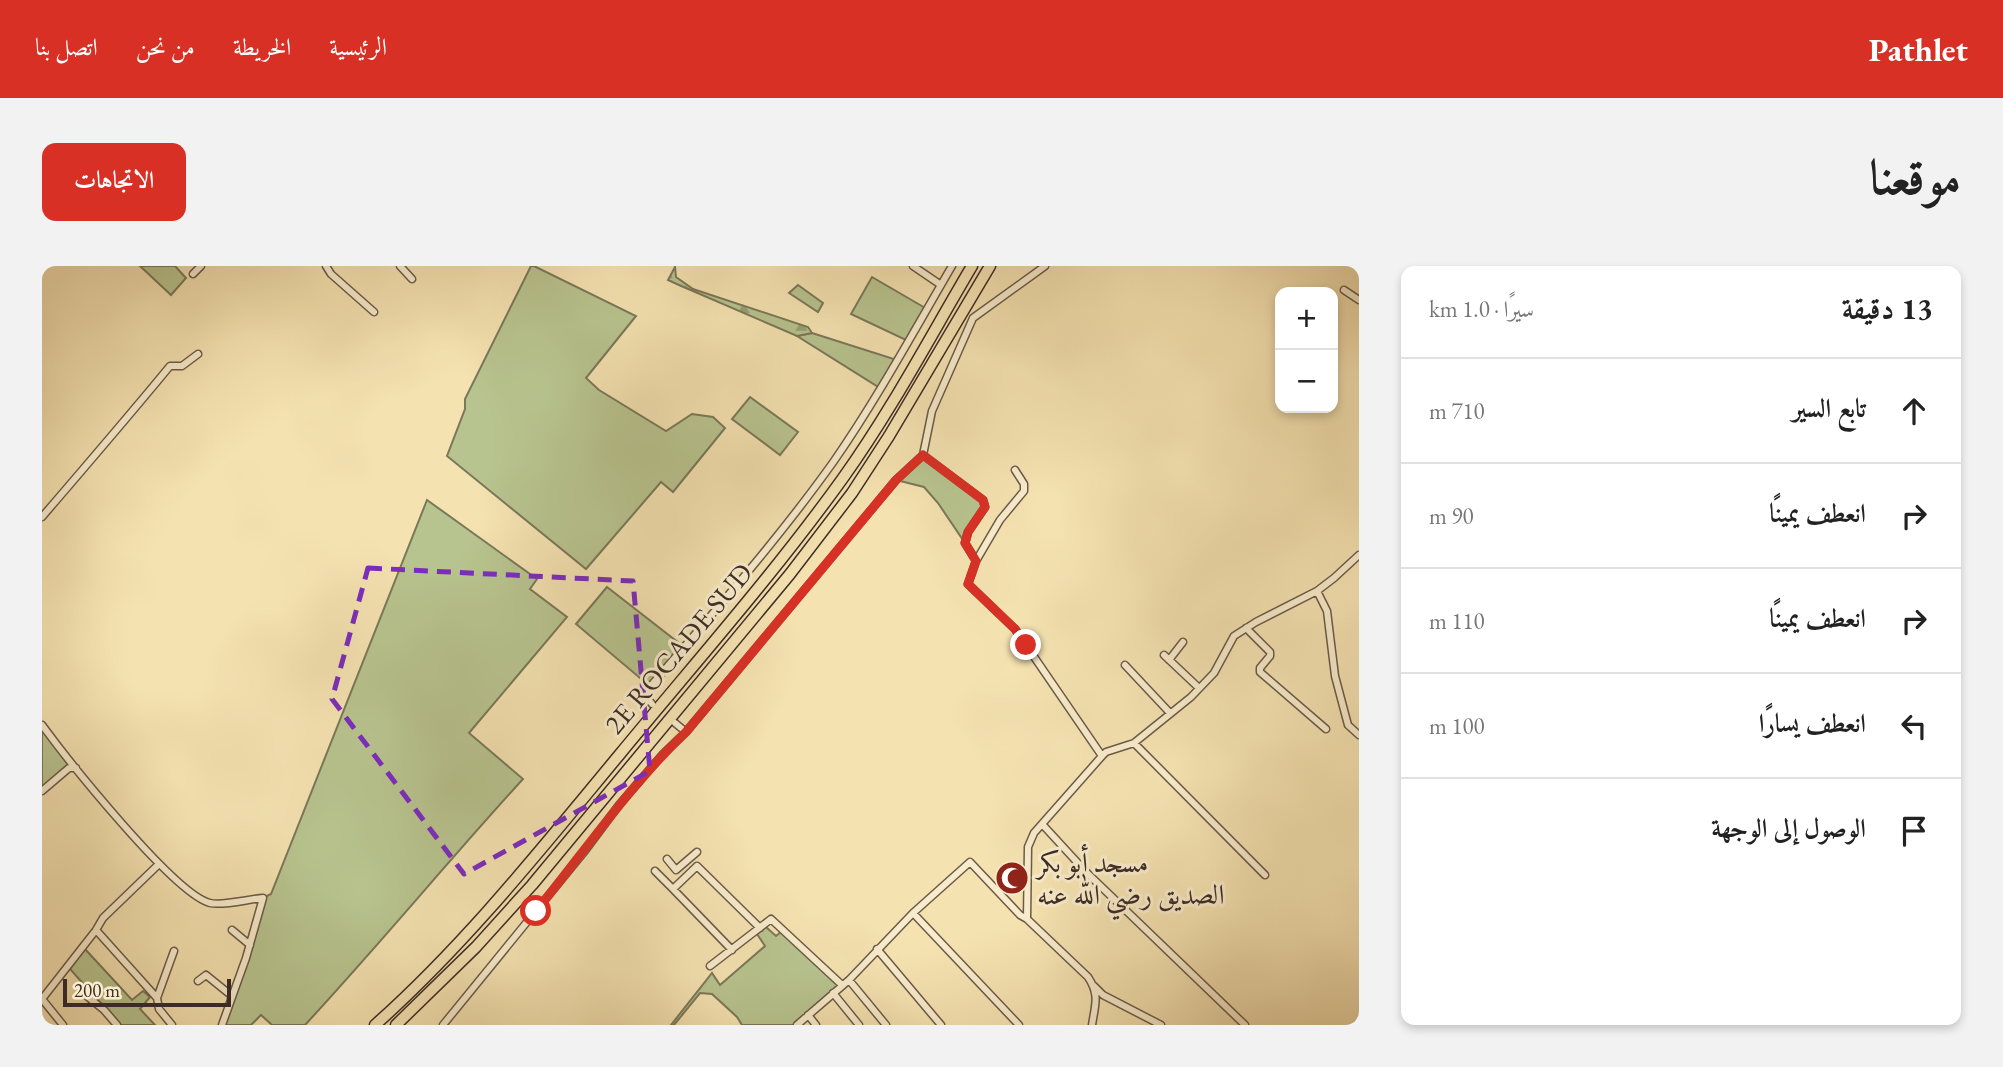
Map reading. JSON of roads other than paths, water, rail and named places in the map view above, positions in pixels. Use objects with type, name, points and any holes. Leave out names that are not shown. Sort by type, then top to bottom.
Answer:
[{"type":"highway","name":"2E ROCADE SUD","points":[[375,1025],[424,979],[492,907],[789,548],[845,476],[972,266]]},
{"type":"highway","name":"2E ROCADE SUD","points":[[396,1025],[476,947],[532,885],[797,565],[845,502],[889,436],[990,266]]},
{"type":"street","points":[[193,274],[201,266]]},
{"type":"street","points":[[326,266],[331,274],[374,312]]},
{"type":"street","points":[[400,266],[412,279]]},
{"type":"street","points":[[913,266],[941,285]]},
{"type":"street","points":[[652,704],[648,699],[649,688],[758,561],[836,458],[952,266]]},
{"type":"street","points":[[443,1025],[619,805],[686,732],[896,480],[923,455],[932,411],[973,318],[1045,266]]},
{"type":"street","points":[[1344,290],[1359,300]]},
{"type":"street","points":[[42,517],[170,366],[182,366],[198,354]]},
{"type":"street","points":[[923,455],[983,500],[985,507],[968,532],[965,543],[976,561]]},
{"type":"street","points":[[1015,470],[1024,484],[1024,491],[1000,520],[976,561],[968,584],[1015,629],[1102,756]]},
{"type":"street","points":[[1027,919],[1028,847],[1034,833],[1102,756],[1106,752],[1134,743],[1199,688],[1214,673],[1234,636],[1317,590],[1359,555]]},
{"type":"street","points":[[1317,590],[1326,611],[1335,676],[1348,725],[1359,735]]},
{"type":"street","points":[[1246,628],[1270,652],[1260,672],[1326,729]]},
{"type":"street","points":[[1183,642],[1167,657],[1199,688]]},
{"type":"street","points":[[1125,665],[1170,713]]},
{"type":"street","points":[[675,723],[686,732]]},
{"type":"street","points":[[42,724],[72,766],[159,864],[184,886],[212,903],[263,898],[222,1025]]},
{"type":"street","points":[[1134,743],[1265,875]]},
{"type":"street","points":[[42,791],[72,766]]},
{"type":"street","points":[[1042,824],[1087,873],[1245,1025]]},
{"type":"street","points":[[667,859],[676,870],[697,852]]},
{"type":"street","points":[[688,860],[760,928]]},
{"type":"street","points":[[797,1025],[849,980],[913,913],[970,862],[1020,915],[1088,977],[1094,986],[1117,1003],[1161,1025]]},
{"type":"street","points":[[63,1025],[42,999],[103,918],[159,864]]},
{"type":"street","points":[[673,889],[695,868]]},
{"type":"street","points":[[655,871],[732,950]]},
{"type":"street","points":[[913,913],[1019,1025]]},
{"type":"street","points":[[710,966],[771,919],[842,985]]},
{"type":"street","points":[[96,930],[157,998]]},
{"type":"street","points":[[232,930],[250,945]]},
{"type":"street","points":[[877,949],[941,1025]]},
{"type":"street","points":[[172,1025],[159,1009],[157,998],[174,951]]},
{"type":"street","points":[[198,981],[206,975],[232,996]]},
{"type":"street","points":[[849,980],[886,1025]]},
{"type":"street","points":[[1092,1025],[1096,996],[1094,986]]},
{"type":"street","points":[[832,993],[859,1025]]},
{"type":"street","points":[[88,997],[117,1025]]},
{"type":"street","points":[[808,1015],[816,1025]]},
{"type":"place","name":"مسجد أبو بكر الصديق رضي الله عنه","points":[[1012,878]]}]
